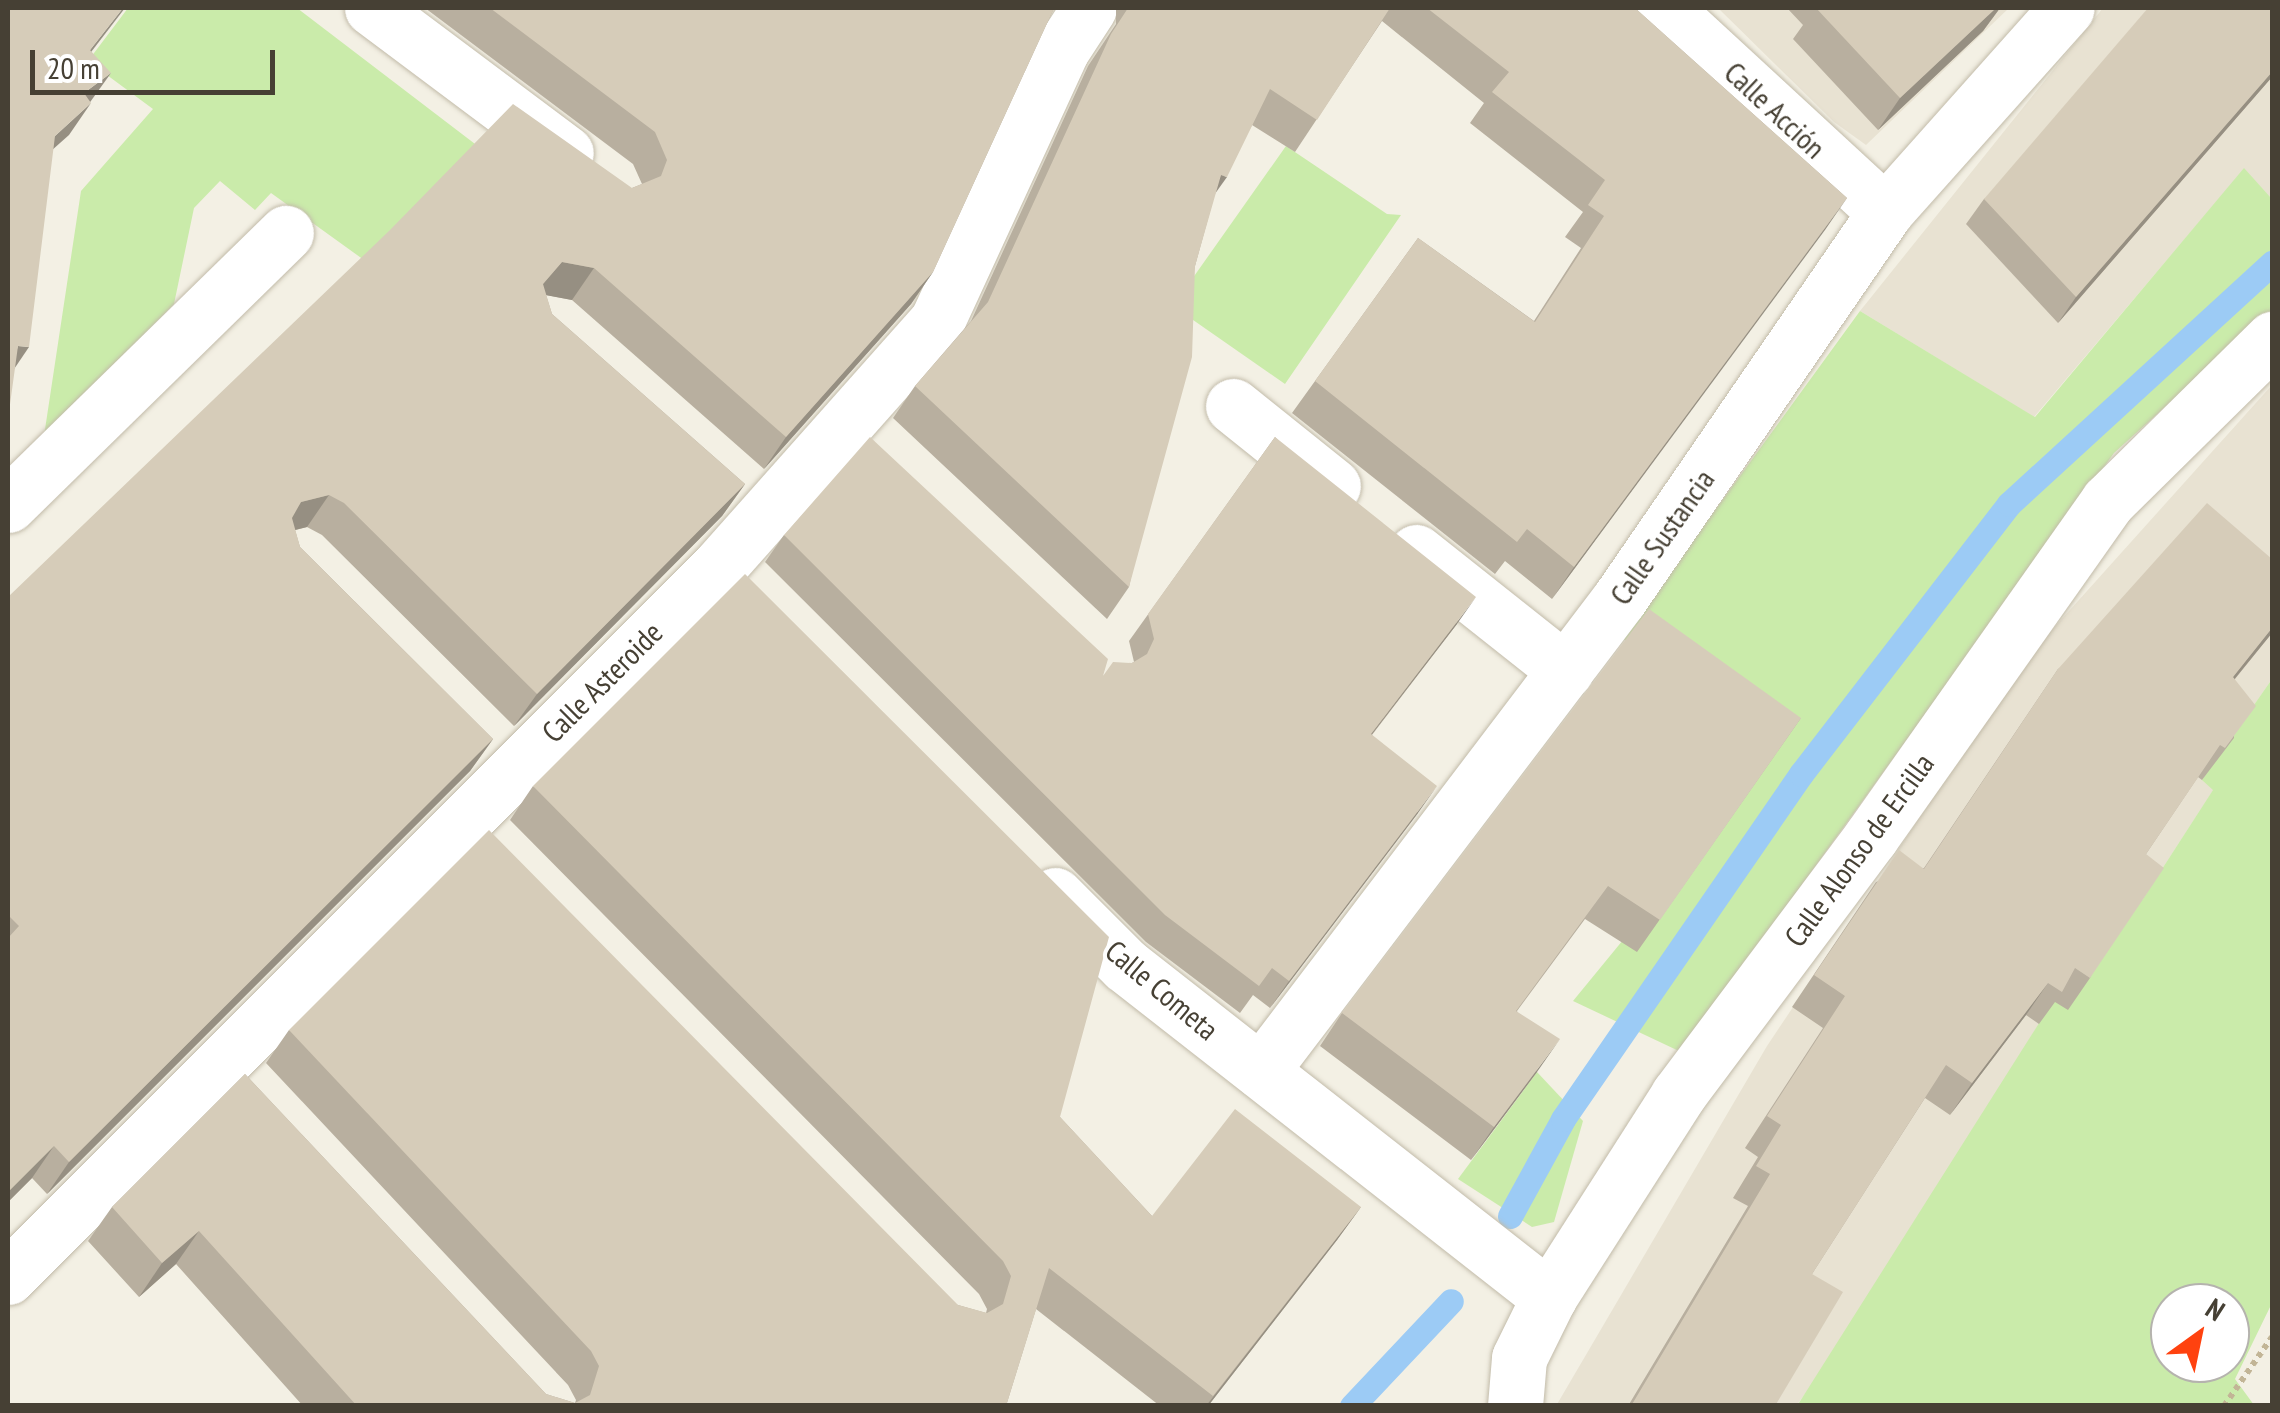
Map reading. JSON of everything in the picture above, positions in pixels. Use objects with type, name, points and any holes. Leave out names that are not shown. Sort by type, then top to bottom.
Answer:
[{"type":"street","points":[[372,8],[600,179]]},
{"type":"street","name":"Calle Asteroide","points":[[8,1277],[722,563],[936,321],[1061,51],[1089,8]]},
{"type":"street","name":"Calle Acción","points":[[1664,8],[1885,212]]},
{"type":"street","name":"Calle Sustancia","points":[[1261,1070],[1566,671],[1885,212],[2067,8]]},
{"type":"street","points":[[8,506],[286,234]]},
{"type":"street","name":"Calle Alonso de Ercilla","points":[[1515,1406],[1519,1358],[1549,1296],[1678,1095],[1871,837],[2108,500],[2272,339]]},
{"type":"street","points":[[1233,406],[1566,671]]},
{"type":"street","points":[[850,420],[892,460]]},
{"type":"street","points":[[726,475],[768,514]]},
{"type":"street","points":[[722,563],[762,604]]},
{"type":"street","points":[[473,729],[513,769]]},
{"type":"street","points":[[464,818],[505,860]]},
{"type":"street","name":"Calle Cometa","points":[[1019,859],[1126,965],[1549,1296]]},
{"type":"street","points":[[224,1064],[264,1106]]},
{"type":"path","points":[[2224,1406],[2272,1337]]},
{"type":"shaded area","points":[[1718,8],[2009,8],[1866,145],[1834,122]]},
{"type":"shaded area","points":[[2103,8],[2272,8],[2272,199],[2244,169],[2034,417],[1860,311]]},
{"type":"shaded area","points":[[2272,385],[2272,679],[2203,780],[2214,789],[2142,900],[2053,1001],[1845,1338],[1797,1405],[1556,1406],[1767,1046],[2025,660]]},
{"type":"green space","points":[[128,8],[297,8],[479,147],[364,260],[271,193],[255,210],[220,181],[194,208],[174,304],[44,436],[81,191],[153,109],[88,61]]},
{"type":"green space","points":[[1286,146],[1387,214],[1401,215],[1285,384],[1173,306]]},
{"type":"green space","points":[[2244,168],[2272,199],[2272,310],[2114,453],[1681,1052],[1573,1001],[1778,751],[1622,638],[1860,311],[2035,417]]},
{"type":"green space","points":[[2272,679],[2272,1303],[2250,1348],[2250,1283],[2150,1283],[2150,1383],[2238,1383],[2254,1405],[1797,1406],[2053,1001],[2142,900],[2213,790],[2202,780]]},
{"type":"green space","points":[[1537,1072],[1583,1121],[1554,1222],[1532,1227],[1458,1179]]},
{"type":"building","points":[[8,8],[123,8],[90,50],[111,73],[84,93],[91,103],[55,136],[29,347],[18,346],[8,419]]},
{"type":"building","points":[[490,8],[1054,8],[933,272],[786,437],[594,268],[562,262],[543,284],[552,314],[745,484],[537,694],[344,503],[329,495],[301,502],[292,518],[300,547],[493,739],[69,1162],[54,1146],[8,1192],[8,938],[19,926],[8,915],[8,597],[390,230],[513,104],[632,188],[661,176],[667,160],[655,132]]},
{"type":"building","points":[[1128,8],[1390,8],[1317,120],[1270,89],[1227,177],[1221,175],[1195,266],[1192,357],[1129,587],[915,386],[988,302],[1111,34]]},
{"type":"building","points":[[1427,8],[1635,8],[1847,198],[1574,567],[1527,529],[1517,542],[1315,381],[1418,238],[1535,322],[1604,216],[1588,205],[1605,180],[1492,92],[1509,72]]},
{"type":"building","points":[[1816,8],[1996,8],[1900,98]]},
{"type":"building","points":[[2148,8],[2272,8],[2272,72],[2076,297],[1984,199]]},
{"type":"building","points":[[870,437],[1108,659],[1103,676],[1113,662],[1132,663],[1147,654],[1154,639],[1148,614],[1275,437],[1476,597],[1371,734],[1437,786],[1289,981],[1272,968],[1259,986],[1165,915],[784,535]]},
{"type":"building","points":[[2207,503],[2272,559],[2272,628],[2233,677],[2256,706],[2225,748],[2220,745],[2146,854],[2164,868],[2090,978],[2075,968],[2062,992],[2048,983],[1972,1083],[1946,1065],[1812,1274],[1843,1292],[1775,1406],[1631,1406],[1770,1174],[1756,1166],[1781,1125],[1767,1116],[1845,996],[1814,975],[1899,850],[1924,869],[2058,669]]},
{"type":"building","points":[[745,574],[1109,937],[1060,1117],[1152,1216],[1235,1109],[1361,1207],[1213,1396],[1049,1268],[1006,1406],[357,1406],[199,1231],[162,1263],[112,1207],[245,1074],[546,1394],[575,1403],[590,1395],[599,1366],[591,1351],[289,1030],[489,830],[958,1305],[987,1313],[1003,1304],[1011,1276],[1003,1261],[533,786]]},
{"type":"building","points":[[1649,609],[1801,718],[1660,920],[1608,886],[1516,1011],[1560,1039],[1494,1127],[1342,1013]]},
{"type":"waterway","points":[[1510,1216],[1563,1119],[1801,774],[2009,504],[2272,263]]},
{"type":"waterway","points":[[1352,1406],[1451,1301]]}]
